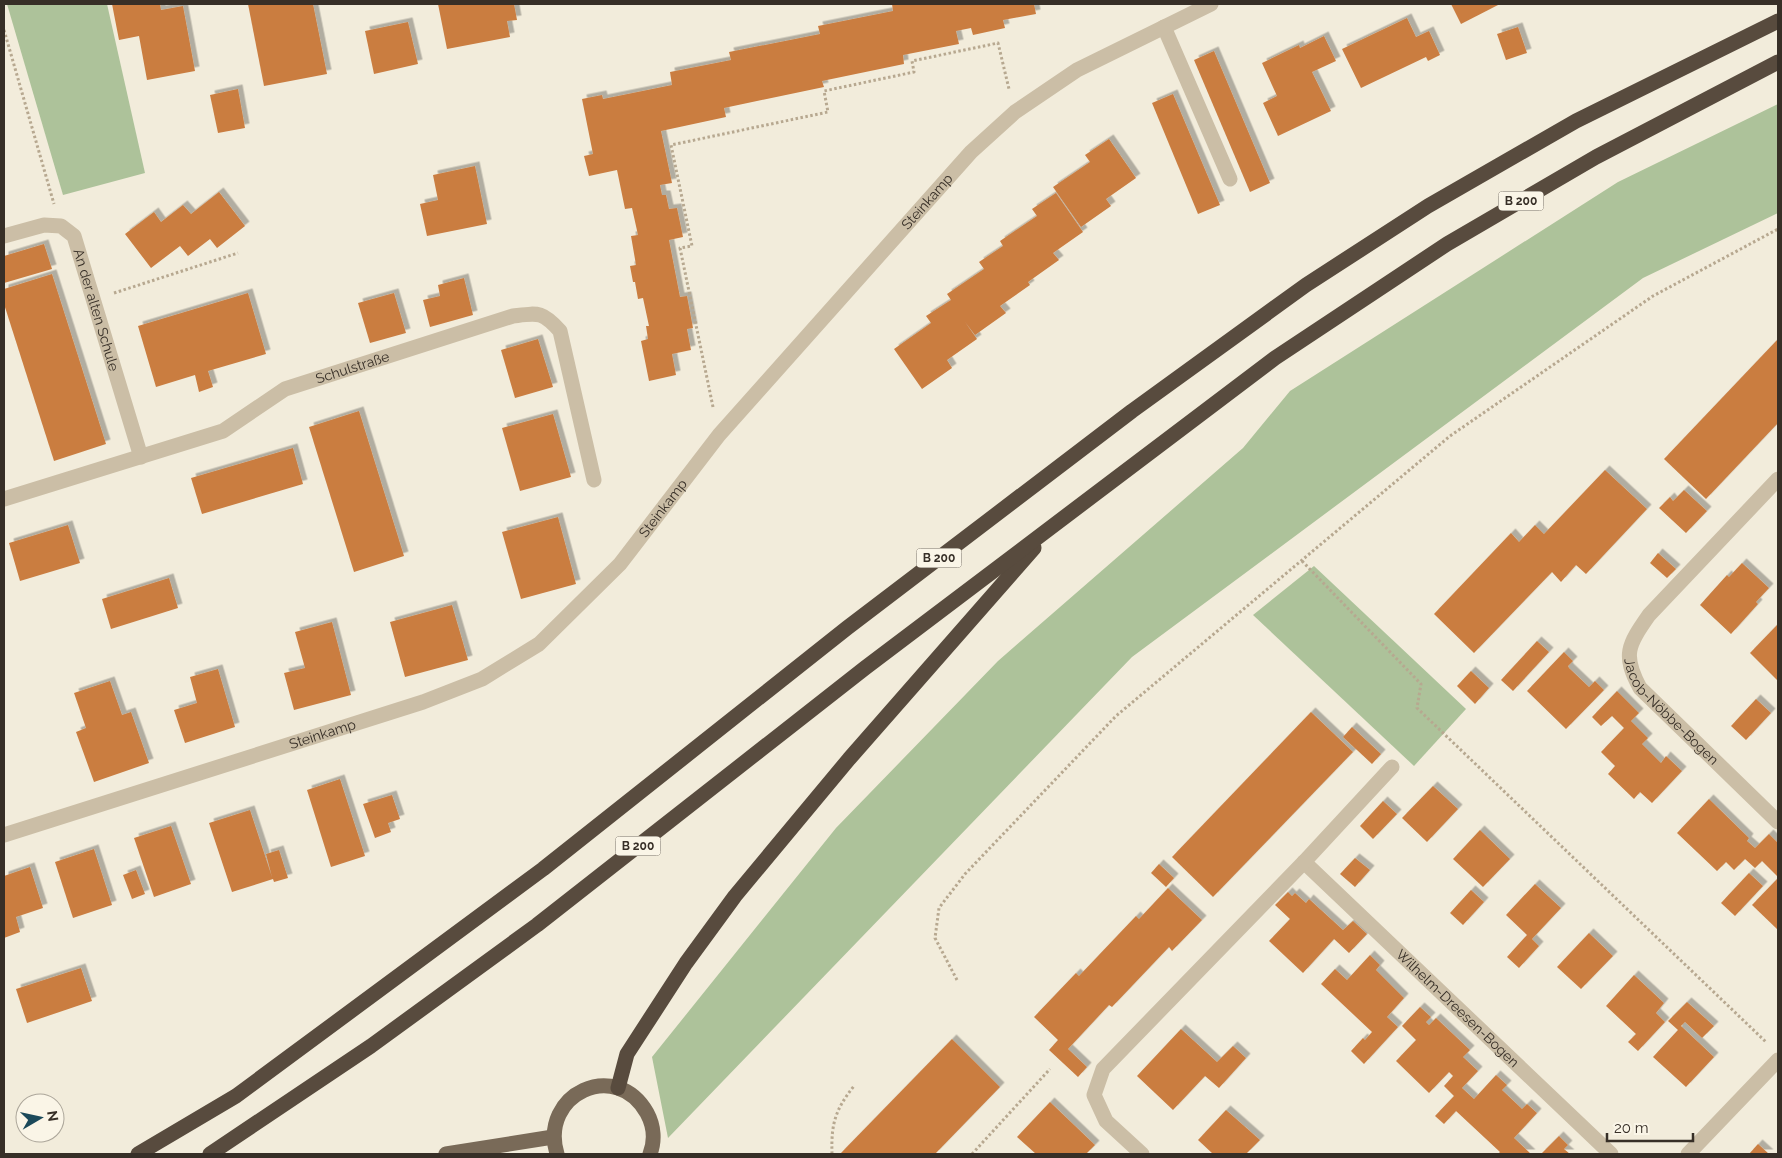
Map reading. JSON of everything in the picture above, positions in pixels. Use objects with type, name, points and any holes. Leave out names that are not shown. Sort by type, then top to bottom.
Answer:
[{"type":"highway","name":"B 200","points":[[138,1154],[236,1096],[535,874],[846,628],[1132,411],[1306,285],[1428,206],[1576,121],[1778,21]]},
{"type":"highway","name":"B 200","points":[[210,1154],[371,1046],[529,931],[865,668],[1275,358],[1447,244],[1596,158],[1778,62]]},
{"type":"highway","points":[[618,1088],[627,1054],[686,963],[735,896],[849,758],[1055,524]]},
{"type":"main road","points":[[557,1154],[553,1137],[562,1107],[573,1096],[587,1088],[603,1086],[618,1088],[632,1095],[643,1105],[650,1118],[654,1133],[650,1154]]},
{"type":"main road","points":[[446,1154],[553,1137]]},
{"type":"street","name":"Steinkamp","points":[[4,834],[424,702],[482,679],[540,644],[620,564],[719,435],[971,152],[1015,112],[1076,70],[1210,4]]},
{"type":"street","points":[[1164,27],[1230,179]]},
{"type":"street","points":[[4,236],[44,225],[61,226]]},
{"type":"street","name":"An der alten Schule","points":[[61,226],[74,236],[141,457]]},
{"type":"street","name":"Schulstraße","points":[[4,499],[223,431],[285,388],[513,316],[535,313],[548,318],[560,331],[594,480]]},
{"type":"street","name":"Jacob-Nöbbe-Bogen","points":[[1778,479],[1649,615],[1633,637],[1629,654],[1632,672],[1640,688],[1778,822]]},
{"type":"street","points":[[1142,1154],[1106,1121],[1094,1095],[1103,1069],[1304,862],[1392,767]]},
{"type":"street","name":"Wilhelm-Dreesen-Bogen","points":[[1304,862],[1611,1154]]},
{"type":"street","points":[[1688,1154],[1775,1053]]},
{"type":"path","points":[[4,30],[61,226]]},
{"type":"path","points":[[719,435],[680,248],[692,246],[671,145],[828,112],[824,91],[914,72],[912,61],[998,43],[1015,112]]},
{"type":"path","points":[[956,980],[935,938],[939,908],[965,874],[1116,716],[1450,436],[1653,296],[1778,229]]},
{"type":"path","points":[[94,299],[238,253]]},
{"type":"path","points":[[1302,560],[1421,684],[1417,708],[1775,1053]]},
{"type":"path","points":[[972,1154],[1050,1069]]},
{"type":"path","points":[[832,1154],[834,1118],[841,1102],[854,1086]]},
{"type":"green space","points":[[7,4],[107,4],[145,173],[63,195]]},
{"type":"green space","points":[[1778,104],[1778,213],[1643,278],[1132,657],[668,1138],[652,1057],[836,828],[998,661],[1243,448],[1290,391],[1618,182]]},
{"type":"green space","points":[[1314,566],[1466,709],[1414,766],[1253,615]]},
{"type":"building","points":[[112,4],[160,4],[161,10],[183,6],[195,71],[147,80],[139,36],[119,40]]},
{"type":"building","points":[[248,4],[313,4],[327,74],[264,86]]},
{"type":"building","points":[[438,4],[514,4],[517,20],[507,21],[510,37],[447,49]]},
{"type":"building","points":[[892,4],[1034,4],[1036,14],[1003,20],[1005,28],[973,35],[971,28],[956,31],[959,44],[903,55],[904,64],[822,81],[824,87],[724,108],[726,117],[661,131],[672,183],[660,185],[662,195],[666,195],[669,209],[677,208],[683,237],[669,240],[680,297],[687,296],[693,328],[687,329],[691,350],[672,354],[676,375],[649,381],[641,341],[648,339],[646,326],[649,326],[643,298],[638,299],[630,266],[636,265],[631,236],[638,235],[632,208],[625,209],[617,170],[589,176],[584,156],[593,154],[582,99],[602,95],[603,99],[672,85],[670,72],[731,60],[729,52],[820,34],[818,26],[893,11]]},
{"type":"building","points":[[1451,4],[1500,4],[1461,24]]},
{"type":"building","points":[[1407,18],[1416,37],[1429,31],[1440,55],[1428,61],[1426,57],[1361,88],[1342,49]]},
{"type":"building","points":[[408,22],[418,64],[374,74],[365,31]]},
{"type":"building","points":[[1518,27],[1527,53],[1506,60],[1497,34]]},
{"type":"building","points":[[1324,36],[1336,61],[1312,72],[1331,111],[1278,136],[1263,103],[1277,96],[1262,63],[1299,45],[1300,48]]},
{"type":"building","points":[[1214,51],[1270,183],[1250,192],[1194,60]]},
{"type":"building","points":[[238,89],[245,128],[218,133],[210,95]]},
{"type":"building","points":[[1173,94],[1220,205],[1198,214],[1152,103]]},
{"type":"building","points":[[1109,139],[1136,178],[1106,199],[1111,206],[1081,227],[1053,187],[1090,162],[1085,155]]},
{"type":"building","points":[[475,166],[487,224],[427,236],[420,204],[438,200],[433,175]]},
{"type":"building","points":[[219,192],[245,226],[217,248],[210,239],[188,256],[180,246],[151,268],[125,234],[154,212],[161,222],[183,205],[191,214]]},
{"type":"building","points":[[1056,193],[1083,232],[1053,253],[1059,260],[1028,282],[1030,285],[1000,306],[1006,313],[975,335],[965,322],[977,339],[947,360],[952,368],[922,389],[894,349],[931,323],[926,316],[951,300],[947,294],[984,269],[979,262],[1003,246],[1000,241],[1037,216],[1032,209]]},
{"type":"building","points":[[44,244],[52,269],[4,283],[4,256]]},
{"type":"building","points":[[52,274],[106,444],[54,461],[4,304],[4,289]]},
{"type":"building","points":[[464,278],[473,315],[430,327],[423,300],[440,296],[438,285]]},
{"type":"building","points":[[248,293],[266,354],[208,371],[213,387],[199,392],[195,375],[156,387],[138,326]]},
{"type":"building","points":[[394,293],[406,333],[370,343],[358,303]]},
{"type":"building","points":[[538,339],[553,387],[515,398],[501,350]]},
{"type":"building","points":[[1778,339],[1778,423],[1706,499],[1664,459]]},
{"type":"building","points":[[359,411],[404,556],[354,572],[309,427]]},
{"type":"building","points":[[553,414],[571,477],[520,491],[502,428]]},
{"type":"building","points":[[293,448],[303,484],[202,514],[191,478]]},
{"type":"building","points":[[1605,470],[1647,509],[1586,574],[1576,565],[1561,582],[1552,572],[1474,653],[1434,614],[1511,533],[1519,542],[1535,525],[1544,534]]},
{"type":"building","points":[[1684,490],[1707,511],[1686,533],[1659,508],[1670,497],[1673,501]]},
{"type":"building","points":[[558,517],[576,584],[521,599],[502,532]]},
{"type":"building","points":[[68,525],[80,563],[20,581],[9,543]]},
{"type":"building","points":[[1658,553],[1676,569],[1667,578],[1650,563]]},
{"type":"building","points":[[1742,563],[1769,588],[1756,602],[1758,604],[1731,634],[1700,605],[1727,575],[1729,577]]},
{"type":"building","points":[[169,578],[178,608],[111,629],[102,599]]},
{"type":"building","points":[[452,605],[468,660],[405,677],[390,622]]},
{"type":"building","points":[[332,622],[351,695],[294,710],[284,673],[305,668],[295,632]]},
{"type":"building","points":[[1778,624],[1778,681],[1750,653]]},
{"type":"building","points":[[1537,641],[1549,652],[1513,691],[1501,680]]},
{"type":"building","points":[[1564,652],[1573,661],[1568,666],[1569,668],[1589,687],[1595,681],[1604,690],[1566,729],[1527,691]]},
{"type":"building","points":[[218,669],[235,727],[185,743],[174,710],[197,703],[190,677]]},
{"type":"building","points":[[1471,671],[1489,688],[1475,704],[1457,686]]},
{"type":"building","points":[[110,681],[122,715],[131,712],[149,763],[94,782],[76,732],[86,728],[74,693]]},
{"type":"building","points":[[1617,691],[1639,713],[1631,721],[1648,738],[1642,744],[1661,763],[1666,756],[1682,771],[1652,803],[1640,792],[1634,799],[1608,774],[1615,766],[1601,752],[1624,728],[1612,716],[1601,726],[1592,717]]},
{"type":"building","points":[[1756,699],[1771,713],[1746,740],[1731,726]]},
{"type":"building","points":[[1311,712],[1353,752],[1213,897],[1172,857]]},
{"type":"building","points":[[1352,727],[1381,754],[1372,764],[1343,737]]},
{"type":"building","points":[[340,779],[365,856],[331,867],[307,790]]},
{"type":"building","points":[[1433,786],[1458,809],[1427,842],[1402,818]]},
{"type":"building","points":[[392,795],[400,819],[388,823],[391,832],[375,838],[363,804]]},
{"type":"building","points":[[1709,799],[1749,838],[1747,841],[1755,848],[1769,834],[1778,843],[1778,877],[1762,861],[1755,868],[1745,859],[1734,870],[1726,862],[1717,871],[1677,833]]},
{"type":"building","points":[[1383,801],[1397,814],[1373,839],[1360,826]]},
{"type":"building","points":[[250,810],[272,877],[266,854],[279,850],[288,878],[274,882],[273,879],[232,892],[209,823]]},
{"type":"building","points":[[171,826],[191,884],[154,897],[134,838]]},
{"type":"building","points":[[1480,830],[1510,859],[1483,887],[1453,859]]},
{"type":"building","points":[[94,849],[112,905],[73,918],[55,862]]},
{"type":"building","points":[[1355,858],[1370,870],[1355,887],[1340,874]]},
{"type":"building","points":[[1159,864],[1174,878],[1166,887],[1151,873]]},
{"type":"building","points":[[30,867],[43,908],[16,917],[20,932],[4,938],[4,876]]},
{"type":"building","points":[[136,870],[145,894],[132,899],[123,875]]},
{"type":"building","points":[[1749,873],[1763,886],[1735,916],[1721,903]]},
{"type":"building","points":[[1778,878],[1778,930],[1752,905]]},
{"type":"building","points":[[1535,884],[1561,908],[1532,939],[1539,946],[1519,968],[1507,957],[1527,935],[1506,915]]},
{"type":"building","points":[[1168,888],[1202,920],[1172,951],[1169,947],[1112,1007],[1109,1005],[1068,1049],[1087,1067],[1078,1077],[1049,1050],[1058,1040],[1034,1017],[1076,973],[1079,976],[1136,916],[1139,919]]},
{"type":"building","points":[[1471,890],[1484,902],[1463,925],[1450,913]]},
{"type":"building","points":[[1288,892],[1292,896],[1295,893],[1306,903],[1309,899],[1343,930],[1353,921],[1367,934],[1349,953],[1334,939],[1303,973],[1269,941],[1290,919],[1275,905]]},
{"type":"building","points":[[1589,933],[1613,956],[1581,989],[1557,967]]},
{"type":"building","points":[[1370,955],[1380,965],[1376,970],[1404,998],[1387,1017],[1398,1027],[1364,1064],[1351,1051],[1363,1038],[1365,1040],[1372,1032],[1321,984],[1335,969],[1347,980]]},
{"type":"building","points":[[81,968],[92,1001],[27,1023],[16,989]]},
{"type":"building","points":[[1634,975],[1664,1003],[1656,1013],[1665,1022],[1638,1051],[1628,1042],[1636,1034],[1606,1006]]},
{"type":"building","points":[[1687,1002],[1714,1026],[1702,1038],[1685,1022],[1681,1026],[1714,1057],[1686,1087],[1653,1057],[1678,1030],[1668,1021]]},
{"type":"building","points":[[1420,1007],[1431,1017],[1426,1022],[1429,1025],[1436,1018],[1470,1050],[1463,1057],[1478,1071],[1462,1088],[1474,1099],[1496,1075],[1507,1085],[1502,1090],[1522,1109],[1527,1104],[1537,1113],[1514,1138],[1531,1154],[1498,1154],[1500,1152],[1456,1111],[1444,1124],[1435,1116],[1454,1096],[1444,1086],[1453,1076],[1449,1072],[1429,1093],[1396,1061],[1416,1040],[1402,1026]]},
{"type":"building","points":[[1181,1029],[1217,1062],[1233,1046],[1246,1058],[1219,1088],[1205,1076],[1173,1110],[1137,1076]]},
{"type":"building","points":[[952,1039],[1000,1087],[935,1154],[840,1154]]},
{"type":"building","points":[[1050,1102],[1095,1145],[1086,1154],[1036,1154],[1017,1137]]},
{"type":"building","points":[[1226,1110],[1260,1140],[1246,1154],[1213,1154],[1198,1140]]},
{"type":"building","points":[[1559,1136],[1568,1145],[1564,1149],[1570,1154],[1541,1154]]},
{"type":"building","points":[[1758,1144],[1769,1154],[1749,1154]]}]
